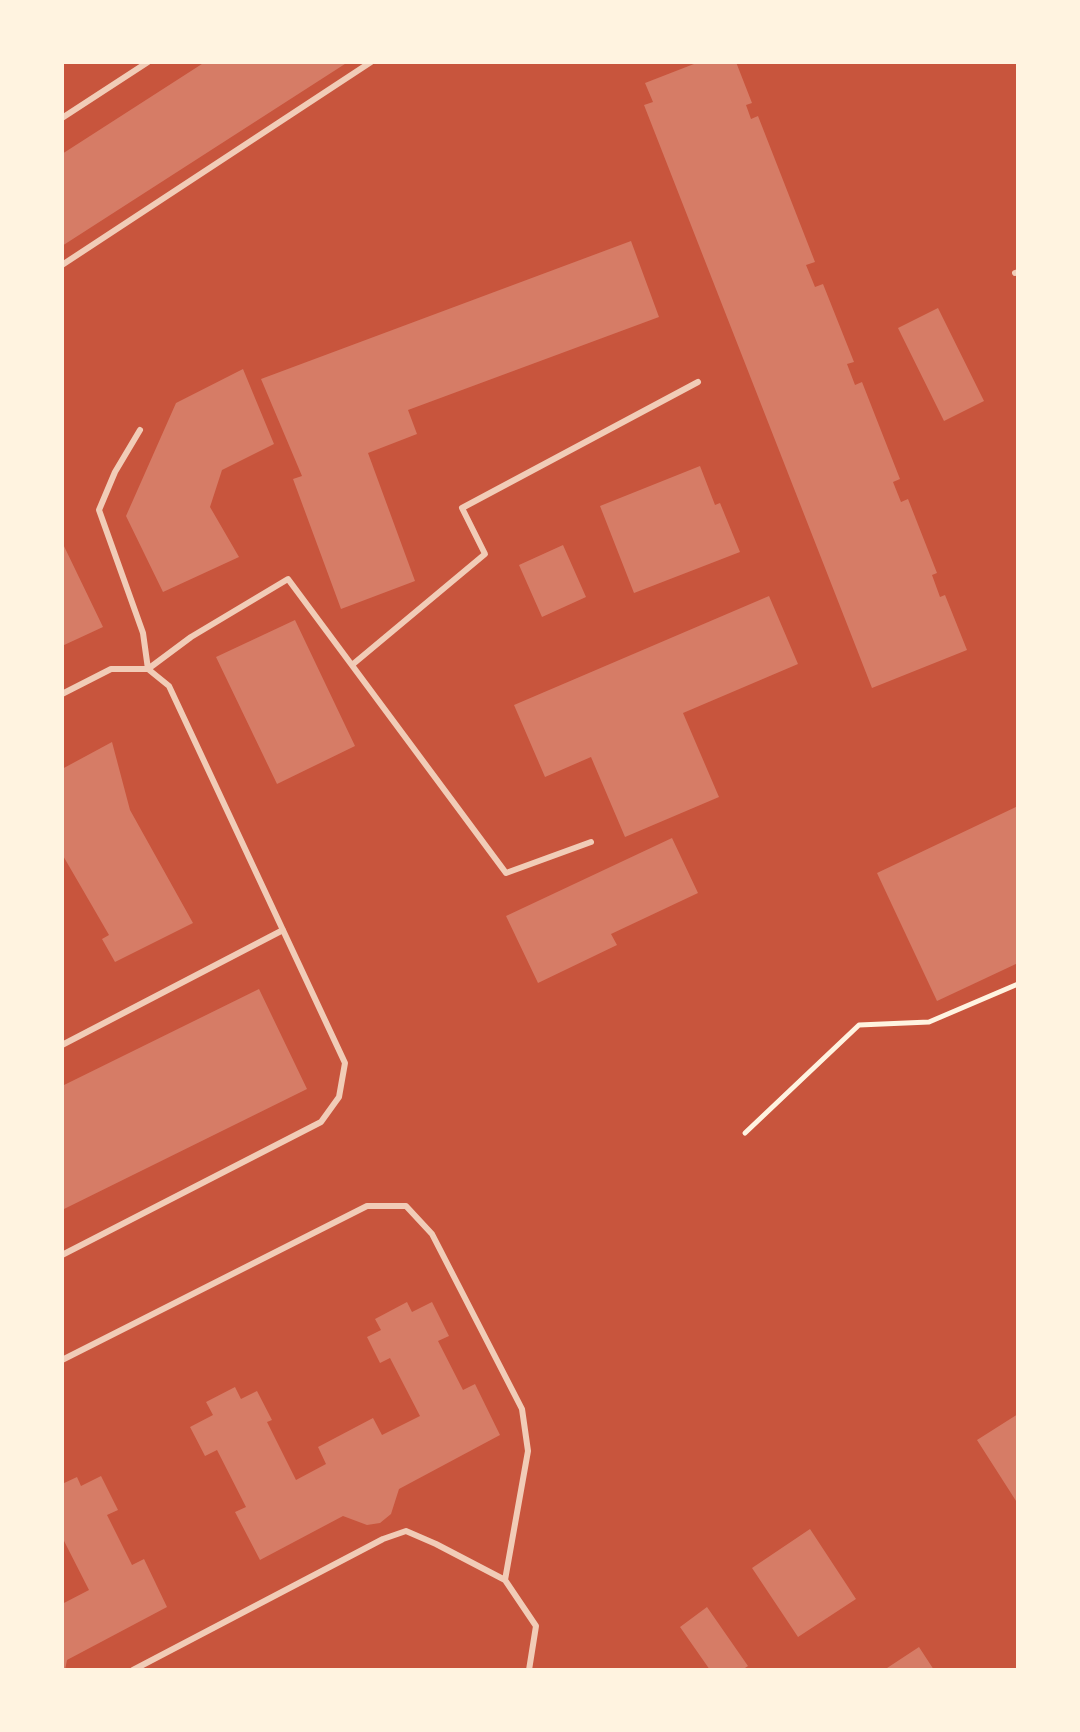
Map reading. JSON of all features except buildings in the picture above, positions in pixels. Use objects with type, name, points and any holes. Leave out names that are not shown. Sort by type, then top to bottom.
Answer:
[{"type":"lane","points":[[62,118],[148,62]]},
{"type":"lane","points":[[62,265],[371,62]]},
{"type":"lane","points":[[352,665],[485,554],[462,508],[698,382]]},
{"type":"lane","points":[[62,1255],[321,1122],[339,1097],[345,1063],[169,686],[148,669],[143,633],[99,510],[115,472],[140,430]]},
{"type":"lane","points":[[62,694],[111,669],[148,669],[191,637],[288,579],[506,873],[591,842]]},
{"type":"lane","points":[[62,1045],[283,930]]},
{"type":"lane","points":[[62,1360],[367,1206],[406,1206],[432,1234],[522,1409],[528,1451],[505,1580]]},
{"type":"lane","points":[[133,1670],[383,1539],[406,1531],[505,1580],[536,1626],[529,1670]]},
{"type":"path","points":[[745,1133],[859,1025],[929,1022],[1018,984]]}]
